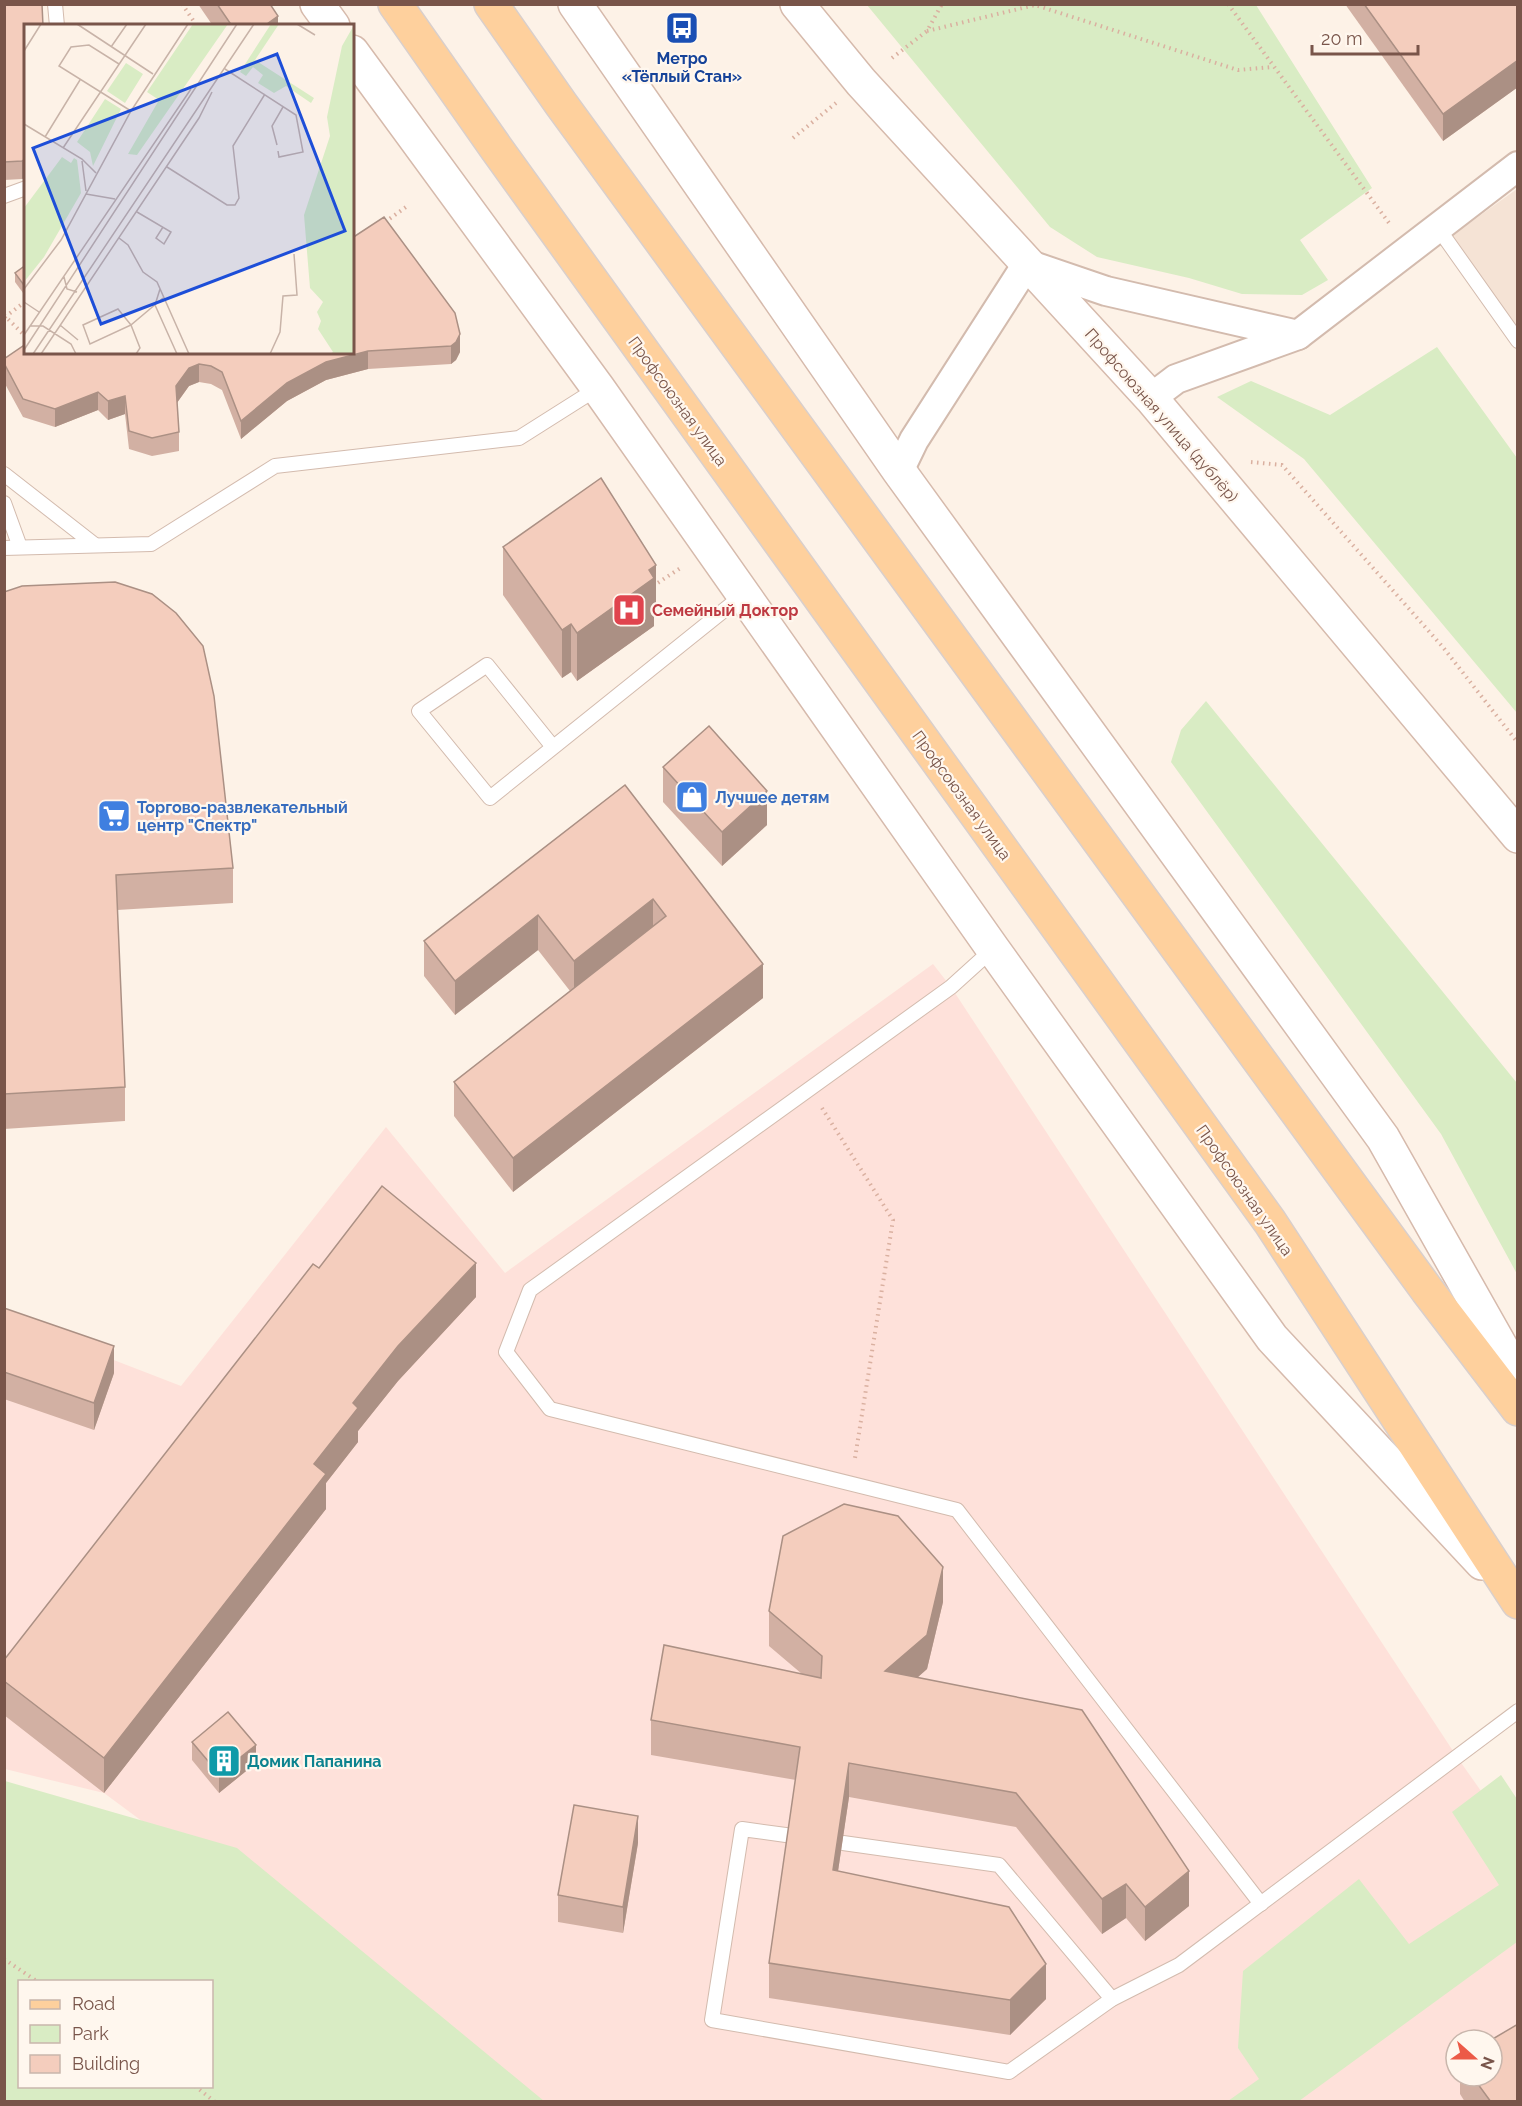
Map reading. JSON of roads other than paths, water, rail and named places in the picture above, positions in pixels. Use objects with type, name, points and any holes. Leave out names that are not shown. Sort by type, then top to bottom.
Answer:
[{"type":"main road","points":[[317,4],[332,24]]},
{"type":"main road","name":"Профсоюзная улица","points":[[395,4],[496,148],[1270,1222],[1515,1599]]},
{"type":"main road","points":[[491,4],[561,104],[1412,1271],[1518,1409]]},
{"type":"main road","points":[[575,4],[899,471],[1383,1138],[1518,1377]]},
{"type":"main road","name":"Профсоюзная улица (дублёр)","points":[[797,4],[861,82],[1151,398],[1518,836]]},
{"type":"main road","name":"Профсоюзная улица","points":[[354,55],[598,388],[993,949],[1272,1338],[1515,1599]]},
{"type":"street","points":[[1151,398],[1176,379],[1298,334],[1518,166]]},
{"type":"street","points":[[899,471],[914,440],[1027,264],[1106,291],[1298,334]]},
{"type":"lane","points":[[56,4],[57,24]]},
{"type":"lane","points":[[4,196],[24,189]]},
{"type":"lane","points":[[1438,228],[1518,340]]},
{"type":"lane","points":[[4,548],[151,544],[275,466],[519,438],[598,388]]},
{"type":"lane","points":[[4,474],[95,545]]},
{"type":"lane","points":[[4,503],[20,547]]},
{"type":"lane","points":[[553,747],[487,665],[419,711],[490,798],[743,595]]},
{"type":"lane","points":[[993,949],[951,987],[530,1290],[506,1353],[550,1409],[957,1510],[1262,1904]]},
{"type":"lane","points":[[793,1836],[742,1829],[712,2020],[1009,2072],[1112,1999],[1179,1965],[1518,1711]]},
{"type":"lane","points":[[843,1843],[999,1865],[1112,1999]]},
{"type":"place","name":"Метро «Тёплый Стан»","points":[[682,28]]},
{"type":"place","name":"Семейный Доктор","points":[[629,610]]},
{"type":"place","name":"Лучшее детям","points":[[692,797]]},
{"type":"place","name":"Торгово-развлекательный центр \"Спектр\"","points":[[114,816]]},
{"type":"place","name":"Домик Папанина","points":[[224,1761]]}]
